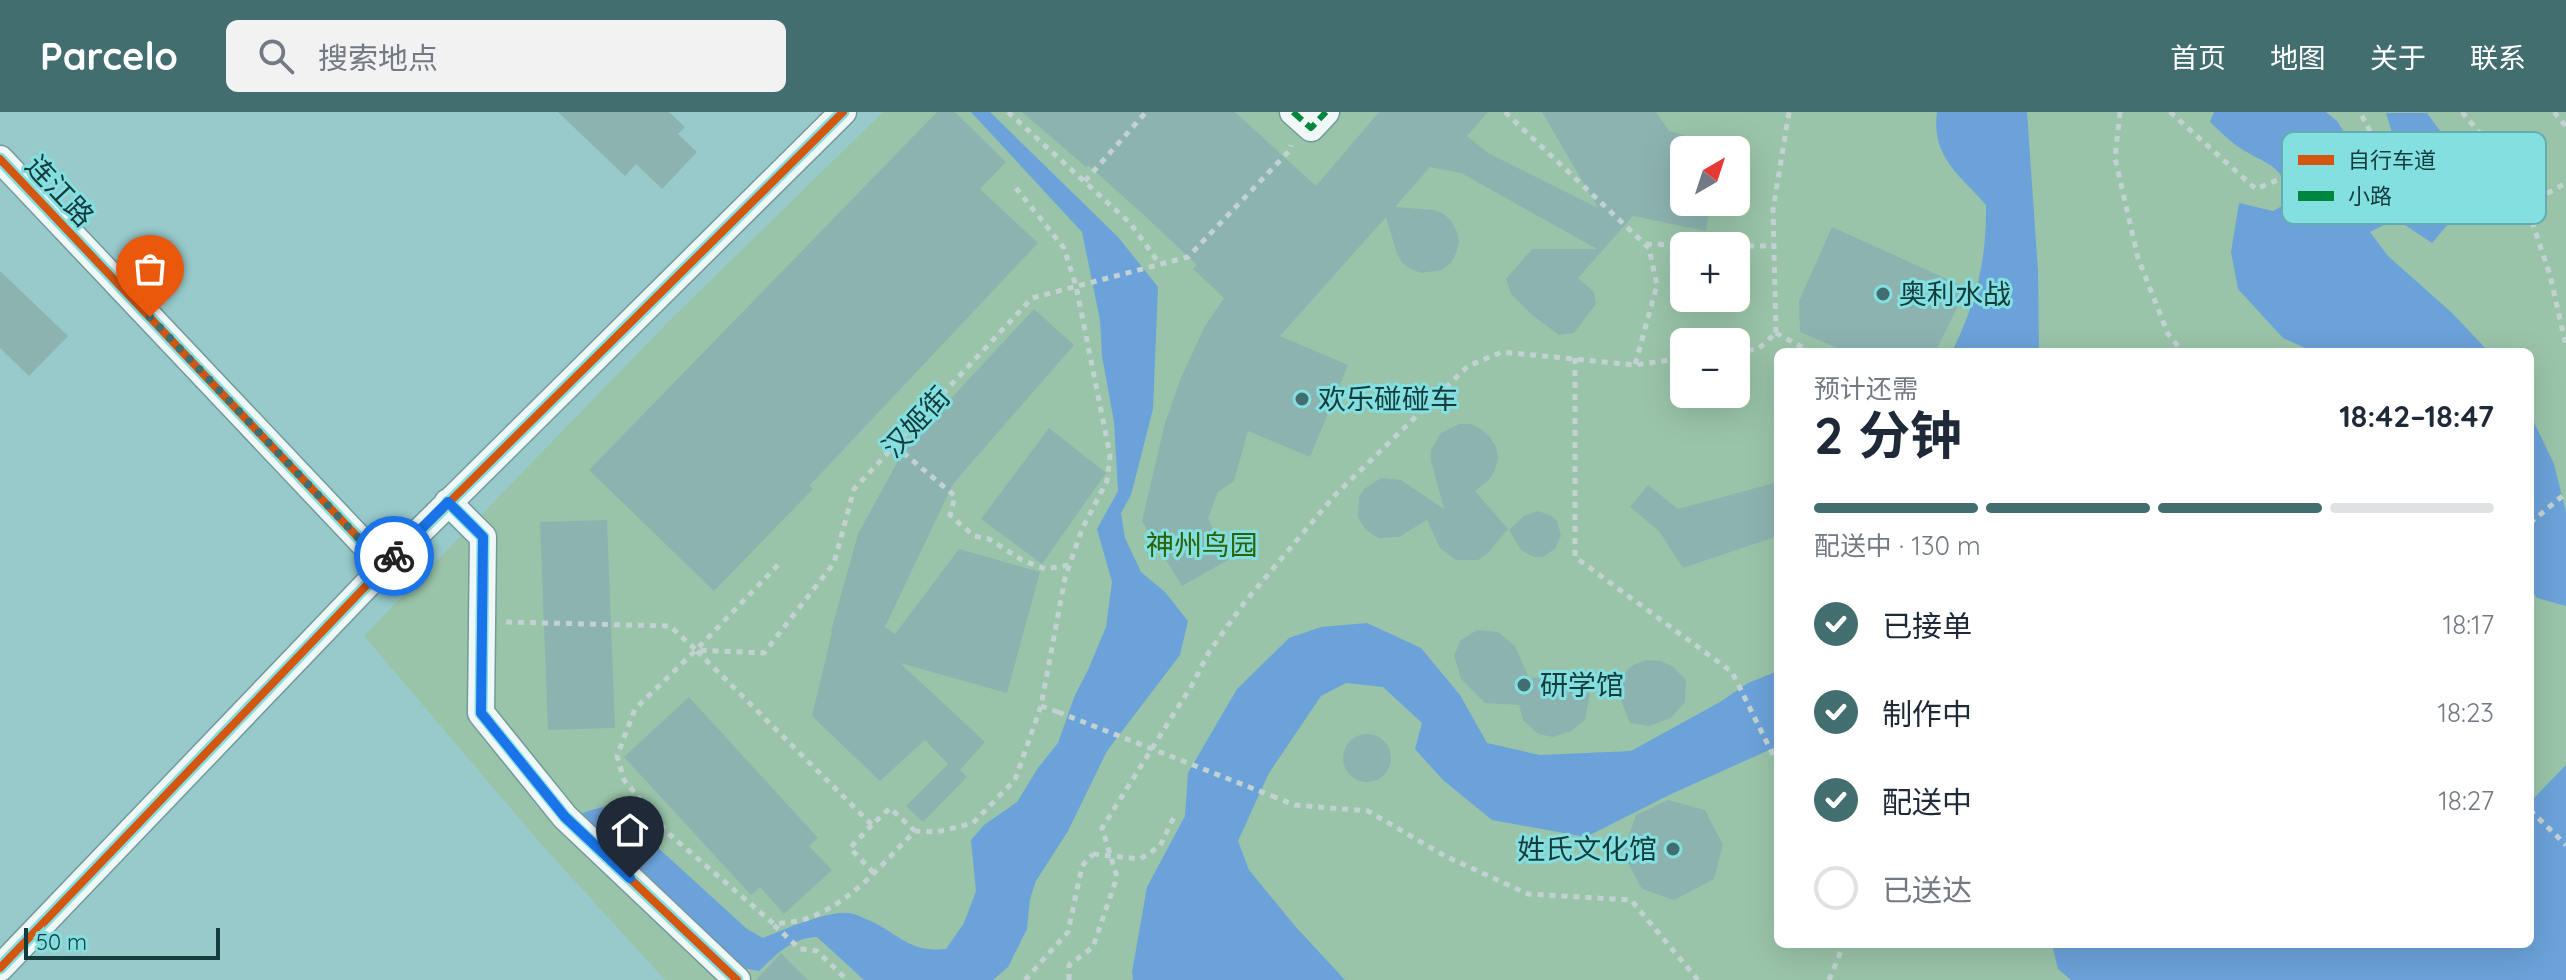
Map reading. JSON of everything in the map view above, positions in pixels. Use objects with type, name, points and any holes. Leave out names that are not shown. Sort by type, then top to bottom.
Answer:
[{"type":"street","points":[[0,968],[448,502],[843,112]]},
{"type":"street","points":[[1295,114],[1311,128],[1326,112]]},
{"type":"street","name":"连江路","points":[[0,159],[385,566]]},
{"type":"street","points":[[448,502],[483,537],[481,713],[565,817],[737,980]]},
{"type":"path","points":[[1008,112],[1130,223],[1159,263]]},
{"type":"path","points":[[1085,181],[1146,112]]},
{"type":"path","points":[[1505,112],[1649,248],[1657,285],[1635,365]]},
{"type":"path","points":[[1750,350],[1758,349],[1776,333],[1773,210],[1789,112]]},
{"type":"path","points":[[2120,112],[2115,158],[2138,258],[2168,334],[2180,348]]},
{"type":"path","points":[[2170,112],[2256,189],[2282,178]]},
{"type":"path","points":[[2360,112],[2370,132]]},
{"type":"path","points":[[2462,112],[2479,132]]},
{"type":"path","points":[[2554,112],[2566,126]]},
{"type":"path","points":[[2546,194],[2566,183]]},
{"type":"path","points":[[874,873],[850,848],[890,808],[915,831],[937,832],[973,823],[1015,780],[1041,706],[1065,578],[1082,529],[1110,473],[1110,455],[1076,286],[1064,248],[1016,188]]},
{"type":"path","points":[[2533,224],[2550,275],[2566,346]]},
{"type":"path","points":[[1645,244],[1670,245]]},
{"type":"path","points":[[1750,246],[1774,246]]},
{"type":"path","points":[[1776,333],[1804,348]]},
{"type":"path","points":[[1069,980],[1069,965],[1093,947],[1117,877],[1102,828],[1192,685],[1209,652],[1244,603],[1335,495],[1468,366],[1502,352],[1635,365],[1670,360]]},
{"type":"path","points":[[1575,358],[1575,557],[1732,672],[1774,757]]},
{"type":"path","points":[[894,445],[955,496],[950,515],[974,536],[989,539],[1022,560],[1045,569],[1070,565]]},
{"type":"path","points":[[2534,520],[2566,493]]},
{"type":"path","points":[[778,565],[635,709],[617,756],[624,780],[669,834],[800,949],[817,951],[847,980]]},
{"type":"path","points":[[481,621],[670,626],[872,825]]},
{"type":"path","points":[[1041,706],[1295,805],[1368,811],[1445,856],[1528,894],[1631,900],[1698,980]]},
{"type":"path","points":[[2534,814],[2566,845]]},
{"type":"path","points":[[1025,980],[1068,932],[1082,866],[1093,854],[1140,859],[1160,846],[1175,815]]},
{"type":"path","points":[[774,924],[806,918],[838,904],[857,890],[915,831]]},
{"type":"path","points":[[1829,980],[1842,948]]},
{"type":"green space","name":"神州鸟园","points":[[883,112],[2566,112],[2566,980],[665,980],[541,844],[364,636],[669,321]]},
{"type":"water","points":[[971,112],[990,112],[1118,237],[1158,287],[1153,409],[1131,495],[1121,513],[1125,538],[1141,572],[1165,592],[1188,621],[1180,655],[1107,751],[1068,831],[1036,881],[1030,899],[1027,929],[1008,967],[993,980],[864,980],[817,937],[792,944],[759,971],[744,968],[719,949],[578,816],[621,802],[655,845],[747,929],[763,938],[817,918],[848,913],[877,924],[912,945],[946,949],[964,923],[976,891],[971,840],[984,825],[1017,802],[1058,743],[1075,695],[1106,627],[1112,582],[1097,529],[1118,491],[1114,422],[1102,356],[1100,320],[1082,232]]},
{"type":"water","points":[[1937,112],[2027,112],[2038,271],[2039,348],[1954,348],[1968,316],[1978,280],[1986,205],[1949,164],[1938,141]]},
{"type":"water","points":[[2214,112],[2326,112],[2344,132],[2282,132],[2282,178],[2273,167],[2236,145],[2210,122]]},
{"type":"water","points":[[2386,113],[2427,113],[2442,132],[2392,132]]},
{"type":"water","points":[[2239,203],[2273,211],[2282,206],[2282,224],[2386,224],[2370,232],[2388,256],[2452,313],[2485,348],[2305,348],[2283,338],[2238,289],[2231,252]]},
{"type":"water","points":[[2404,224],[2448,224],[2432,243]]},
{"type":"water","points":[[2534,422],[2554,464],[2566,512],[2566,606],[2537,598],[2534,594]]},
{"type":"water","points":[[1367,623],[1421,648],[1460,695],[1487,743],[1540,755],[1631,751],[1748,683],[1774,673],[1774,748],[1586,837],[1492,820],[1443,780],[1415,749],[1422,723],[1383,687],[1346,683],[1321,696],[1269,773],[1238,841],[1249,870],[1345,980],[1133,980],[1147,887],[1185,816],[1188,773],[1237,689],[1289,638],[1321,627]]},
{"type":"water","points":[[2566,765],[2566,980],[2071,980],[2058,969],[2053,948],[2534,948],[2534,798]]},
{"type":"building","points":[[558,112],[669,112],[685,127],[678,134],[697,152],[662,189],[636,164],[625,176]]},
{"type":"building","points":[[937,112],[955,112],[1006,162],[980,189],[1038,243],[810,485],[813,489],[714,591],[589,470]]},
{"type":"building","points":[[1022,112],[1235,112],[1316,186],[1379,112],[1488,112],[1467,136],[1488,153],[1598,208],[1542,112],[1656,112],[1669,131],[1684,135],[1670,136],[1670,216],[1708,216],[1706,231],[1633,216],[1578,278],[1594,292],[1596,304],[1574,333],[1559,335],[1511,294],[1506,279],[1532,249],[1597,249],[1461,173],[1430,167],[1395,207],[1434,210],[1452,222],[1459,243],[1451,263],[1442,270],[1421,273],[1402,263],[1386,217],[1280,336],[1348,365],[1310,457],[1248,431],[1234,481],[1218,492],[1208,518],[1228,560],[1182,586],[1142,521],[1165,423],[1180,380],[1205,326],[1224,298],[1193,269],[1197,265],[1088,165],[1086,167]]},
{"type":"building","name":"奥利水战","points":[[1832,227],[1967,288],[1937,348],[1838,348],[1800,332],[1799,301]]},
{"type":"building","points":[[0,271],[68,336],[29,376],[0,348]]},
{"type":"building","points":[[1034,309],[1074,345],[953,484],[885,627],[895,634],[959,549],[1040,572],[1007,693],[900,663],[985,742],[960,770],[967,777],[923,822],[906,806],[948,764],[925,740],[880,781],[812,716],[831,631],[858,534],[905,448]]},
{"type":"building","points":[[1459,424],[1471,424],[1481,429],[1496,447],[1498,458],[1495,470],[1489,480],[1475,491],[1508,529],[1478,560],[1456,560],[1440,548],[1427,520],[1399,537],[1379,538],[1370,533],[1358,517],[1359,497],[1364,489],[1381,478],[1401,480],[1444,509],[1431,450],[1441,433]]},
{"type":"building","points":[[1049,428],[1106,473],[1042,564],[981,519]]},
{"type":"building","points":[[1774,483],[1774,537],[1683,568],[1659,531],[1630,507],[1648,485],[1678,509]]},
{"type":"building","points":[[1538,511],[1557,521],[1561,536],[1555,549],[1542,557],[1534,557],[1521,550],[1509,530],[1524,516]]},
{"type":"building","points":[[607,520],[615,728],[548,730],[540,522]]},
{"type":"building","name":"研学馆","points":[[1477,630],[1498,632],[1515,646],[1529,678],[1571,674],[1590,694],[1585,720],[1571,731],[1553,737],[1538,734],[1523,720],[1519,705],[1485,703],[1461,679],[1454,655],[1461,640]]},
{"type":"building","points":[[1646,660],[1672,666],[1686,680],[1685,702],[1671,718],[1649,726],[1630,723],[1617,690],[1617,680],[1633,665]]},
{"type":"building","points":[[689,697],[818,838],[809,846],[832,870],[784,914],[760,887],[751,895],[624,757]]},
{"type":"building","points":[[1367,734],[1384,741],[1391,758],[1384,775],[1367,782],[1350,775],[1343,758],[1350,741]]},
{"type":"building","name":"姓氏文化馆","points":[[1668,800],[1705,810],[1723,845],[1714,879],[1674,900],[1642,889],[1623,853],[1636,815]]},
{"type":"building","points":[[781,953],[808,980],[756,980]]},
{"type":"marked path","points":[[1293,112],[1311,128],[1326,112]]},
{"type":"cycle path","points":[[0,968],[385,566],[843,112]]},
{"type":"cycle path","points":[[0,159],[385,566]]},
{"type":"cycle path","points":[[448,502],[483,537],[481,713],[565,817],[737,980]]},
{"type":"way so far","points":[[150,317],[385,566],[394,556]]},
{"type":"place","name":"奥利水战","points":[[1883,294]]},
{"type":"place","name":"欢乐碰碰车","points":[[1302,399]]},
{"type":"place","name":"研学馆","points":[[1524,685]]},
{"type":"place","name":"姓氏文化馆","points":[[1673,849]]},
{"type":"route","points":[[394,556],[448,502],[483,537],[481,713],[565,817],[630,878]]}]
